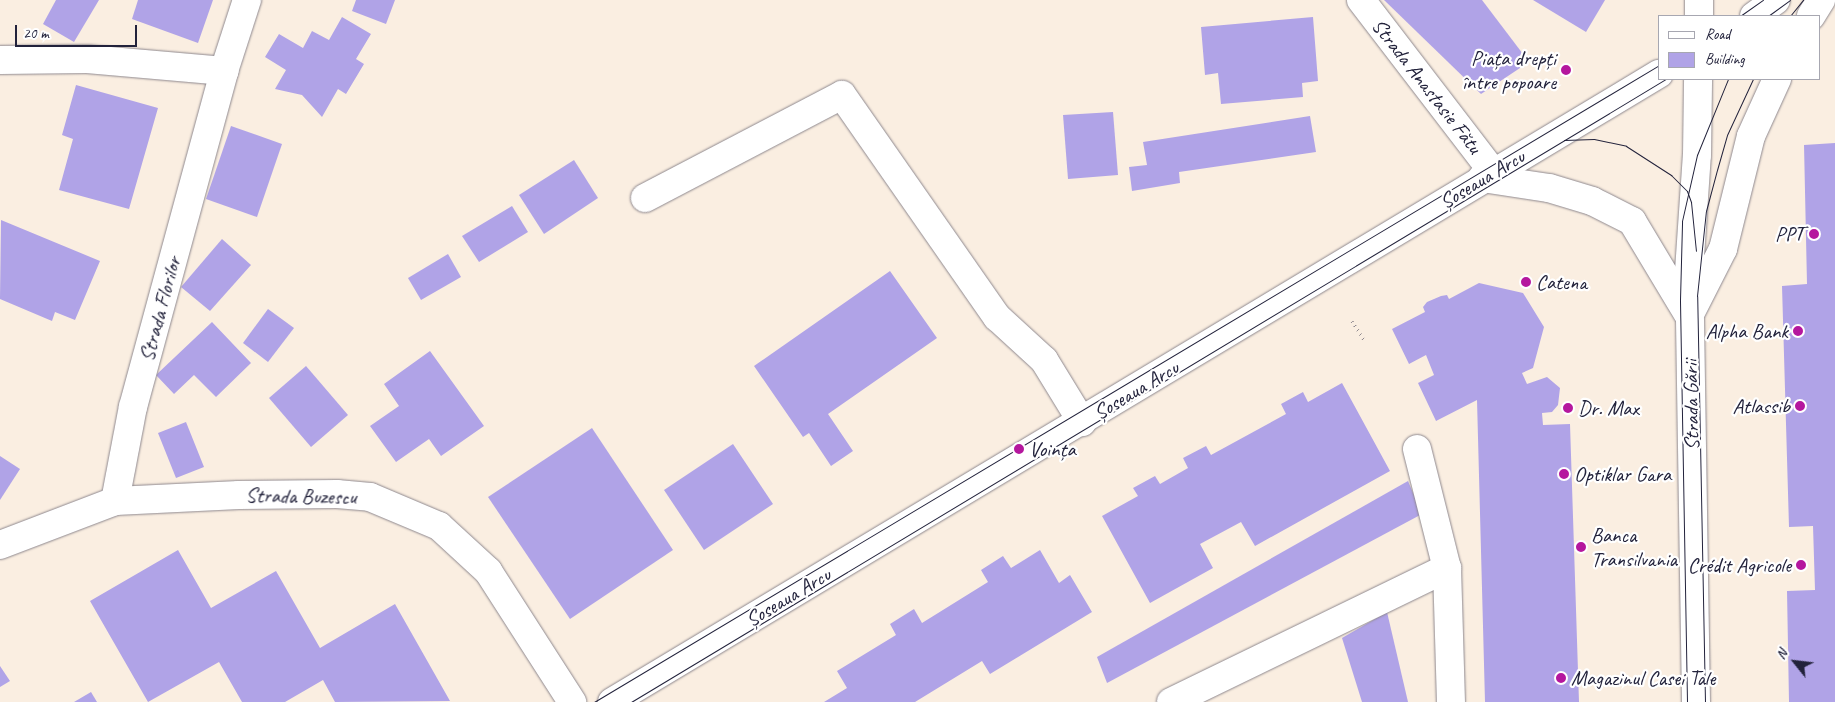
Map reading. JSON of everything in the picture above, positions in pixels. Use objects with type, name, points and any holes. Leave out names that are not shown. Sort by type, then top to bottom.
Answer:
[{"type":"main road","name":"Strada Florilor","points":[[115,501],[133,408],[224,71],[247,0]]},
{"type":"main road","name":"Strada Anastasie Fătu","points":[[1361,0],[1488,175]]},
{"type":"main road","points":[[1699,0],[1699,15]]},
{"type":"main road","points":[[1755,15],[1776,0]]},
{"type":"main road","points":[[1812,15],[1820,0]]},
{"type":"main road","points":[[0,60],[87,59],[224,71]]},
{"type":"main road","name":"Șoseaua Arcu","points":[[612,702],[1082,422],[1488,175],[1658,75]]},
{"type":"main road","name":"Strada Gării","points":[[1696,702],[1689,316],[1698,80]]},
{"type":"main road","points":[[1689,316],[1723,249],[1751,136],[1777,80]]},
{"type":"main road","points":[[645,198],[842,95],[997,317],[1044,360],[1082,422]]},
{"type":"main road","points":[[1488,175],[1549,188],[1592,201],[1632,220],[1689,316]]},
{"type":"main road","points":[[1417,449],[1447,568],[1451,702]]},
{"type":"main road","name":"Strada Buzescu","points":[[115,501],[337,494],[370,497],[439,526],[488,570],[572,702]]},
{"type":"main road","points":[[0,546],[115,501]]},
{"type":"main road","points":[[1171,702],[1447,568]]},
{"type":"path","points":[[1352,321],[1365,341]]},
{"type":"building","points":[[56,0],[99,0],[74,42],[43,24]]},
{"type":"building","points":[[138,0],[213,0],[198,43],[132,19]]},
{"type":"building","points":[[356,0],[395,0],[386,24],[352,11]]},
{"type":"building","points":[[1384,0],[1482,0],[1529,62],[1481,94]]},
{"type":"building","points":[[1533,0],[1605,0],[1586,32]]},
{"type":"building","points":[[342,17],[371,34],[356,59],[364,64],[346,94],[338,89],[322,117],[302,95],[275,89],[286,70],[265,57],[279,34],[303,48],[312,31],[329,40]]},
{"type":"building","points":[[1313,17],[1318,81],[1302,83],[1303,97],[1221,104],[1218,73],[1205,75],[1201,27]]},
{"type":"building","points":[[76,85],[158,108],[129,209],[59,190],[73,139],[62,135]]},
{"type":"building","points":[[1113,112],[1118,175],[1068,179],[1063,115]]},
{"type":"building","points":[[1310,116],[1316,152],[1179,172],[1180,183],[1132,191],[1129,167],[1147,165],[1143,142]]},
{"type":"building","points":[[231,126],[282,144],[257,217],[206,199]]},
{"type":"building","points":[[1835,143],[1835,702],[1789,702],[1787,591],[1815,590],[1813,526],[1789,527],[1782,286],[1807,284],[1804,145]]},
{"type":"building","points":[[574,160],[598,198],[544,234],[519,195]]},
{"type":"building","points":[[512,206],[528,232],[479,262],[462,236]]},
{"type":"building","points":[[1,220],[100,261],[75,320],[55,312],[52,321],[0,299]]},
{"type":"building","points":[[222,239],[251,265],[210,311],[181,287]]},
{"type":"building","points":[[448,254],[461,277],[421,300],[408,278]]},
{"type":"building","points":[[890,271],[937,338],[828,414],[853,451],[831,466],[809,433],[803,437],[754,366]]},
{"type":"building","points":[[1479,283],[1523,293],[1544,327],[1533,368],[1522,373],[1527,384],[1547,377],[1560,388],[1558,405],[1552,412],[1542,413],[1543,425],[1570,424],[1579,702],[1485,702],[1477,400],[1436,421],[1418,383],[1434,375],[1426,355],[1409,364],[1392,329],[1425,312],[1423,307],[1427,302],[1447,295],[1449,299]]},
{"type":"building","points":[[268,309],[294,328],[268,362],[243,343]]},
{"type":"building","points":[[212,322],[251,363],[216,397],[194,375],[174,394],[156,375]]},
{"type":"building","points":[[430,351],[484,426],[441,456],[429,439],[396,462],[370,426],[399,406],[384,384]]},
{"type":"building","points":[[306,366],[348,415],[311,447],[269,398]]},
{"type":"building","points":[[1342,383],[1390,471],[1255,546],[1241,522],[1200,544],[1213,568],[1150,603],[1102,516],[1138,496],[1133,488],[1155,476],[1160,484],[1188,468],[1183,458],[1206,446],[1211,455],[1286,414],[1281,404],[1303,392],[1308,402]]},
{"type":"building","points":[[186,422],[204,467],[176,478],[158,433]]},
{"type":"building","points":[[592,428],[673,550],[570,619],[488,497]]},
{"type":"building","points":[[733,444],[773,504],[704,550],[664,490]]},
{"type":"building","points":[[0,456],[20,469],[0,500]]},
{"type":"building","points":[[1408,481],[1422,514],[1107,683],[1097,657]]},
{"type":"building","points":[[178,550],[211,608],[276,571],[320,648],[395,604],[450,701],[335,702],[323,680],[285,702],[242,702],[219,662],[148,702],[90,601]]},
{"type":"building","points":[[1040,550],[1059,583],[1070,575],[1092,612],[990,674],[982,661],[915,702],[824,702],[847,688],[837,671],[896,635],[890,624],[914,609],[922,623],[988,582],[981,570],[1003,556],[1011,568]]},
{"type":"building","points":[[1387,612],[1408,702],[1362,702],[1342,638]]},
{"type":"building","points":[[0,666],[10,681],[0,687]]},
{"type":"building","points":[[91,692],[97,702],[74,702]]},
{"type":"tram line","points":[[1741,15],[1763,0]]},
{"type":"tram line","points":[[1769,15],[1790,0]]},
{"type":"tram line","points":[[1791,15],[1803,0]]},
{"type":"tram line","points":[[594,702],[1658,66]]},
{"type":"tram line","points":[[631,702],[1664,80]]},
{"type":"tram line","points":[[1687,702],[1680,300],[1682,221],[1697,155],[1728,80]]},
{"type":"tram line","points":[[1705,702],[1697,296],[1706,211],[1727,135],[1753,80]]},
{"type":"tram line","points":[[1564,140],[1594,139],[1626,146],[1671,175],[1687,191],[1691,202],[1696,251]]},
{"type":"place","name":"Piața drepți între popoare","points":[[1566,70]]},
{"type":"place","name":"PPT","points":[[1814,234]]},
{"type":"place","name":"Catena","points":[[1526,282]]},
{"type":"place","name":"Alpha Bank","points":[[1798,331]]},
{"type":"place","name":"Atlassib","points":[[1800,406]]},
{"type":"place","name":"Dr. Max","points":[[1568,408]]},
{"type":"place","name":"Voința","points":[[1019,449]]},
{"type":"place","name":"Optiklar Gara","points":[[1564,474]]},
{"type":"place","name":"Banca Transilvania","points":[[1581,547]]},
{"type":"place","name":"Crédit Agricole","points":[[1801,565]]},
{"type":"place","name":"Magazinul Casei Tale","points":[[1561,678]]}]
